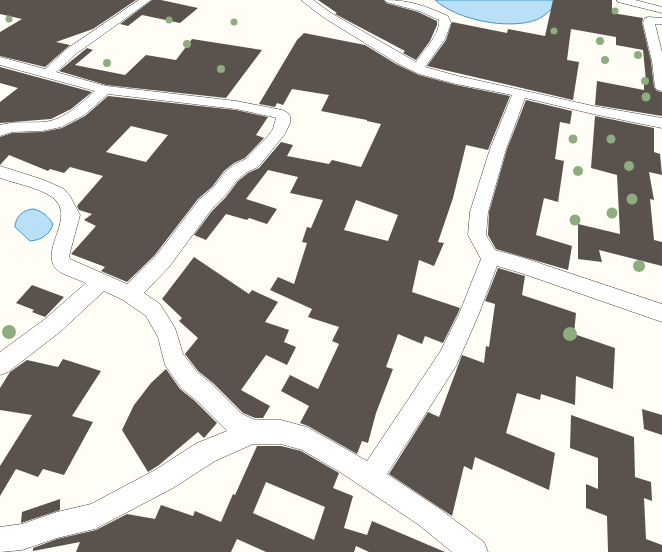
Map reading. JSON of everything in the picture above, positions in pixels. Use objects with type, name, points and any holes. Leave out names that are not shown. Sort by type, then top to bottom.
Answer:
[{"type":"street","points":[[47,74],[72,51],[146,0]]},
{"type":"street","points":[[306,0],[327,15],[376,43],[401,60],[441,76],[593,110],[662,123]]},
{"type":"street","points":[[390,0],[423,9],[444,18],[445,23],[439,39],[418,68]]},
{"type":"street","points":[[622,0],[662,10]]},
{"type":"street","points":[[662,21],[652,19],[649,23],[658,61],[662,87]]},
{"type":"street","points":[[0,61],[105,90],[236,105],[277,113],[283,116],[283,123],[276,136],[256,158],[236,172],[219,192],[205,205],[162,262],[130,294]]},
{"type":"street","points":[[0,131],[5,128],[15,126],[48,126],[60,123],[70,119],[105,90]]},
{"type":"street","points":[[370,478],[448,359],[468,316],[490,259],[477,235],[479,212],[498,149],[520,93]]},
{"type":"street","points":[[0,172],[42,186],[59,194],[66,203],[71,214],[60,256],[63,264],[130,294],[153,310],[168,335],[173,358],[189,380],[204,392],[234,422],[253,432]]},
{"type":"street","points":[[490,259],[495,258],[521,265],[662,313]]},
{"type":"street","points":[[0,365],[24,349],[61,319],[101,282]]},
{"type":"street","points":[[0,540],[22,537],[57,525],[95,516],[159,482],[206,452],[253,432],[282,432],[307,439],[348,463],[428,516],[474,552]]},
{"type":"water","points":[[435,0],[560,0],[543,16],[536,20],[512,24],[469,18],[456,13]]},
{"type":"water","points":[[34,209],[40,211],[53,224],[52,228],[47,234],[30,241],[15,227],[15,223],[21,214],[27,210]]},
{"type":"building","points":[[0,0],[136,0],[93,29],[56,42],[70,45],[45,67],[0,56],[0,32],[22,19],[0,14]]},
{"type":"building","points":[[152,0],[161,0],[198,8],[180,23],[142,15],[128,26],[120,24]]},
{"type":"building","points":[[318,0],[384,0],[386,3],[418,12],[437,21],[437,25],[430,41],[416,60],[403,53],[405,51],[335,14],[337,13]]},
{"type":"building","points":[[553,0],[612,0],[612,13],[643,18],[642,23],[651,61],[654,87],[657,91],[662,92],[662,116],[595,105],[597,81],[644,90],[644,81],[646,81],[643,50],[616,45],[616,37],[571,29],[567,60],[579,62],[573,100],[427,66],[446,40],[452,22],[507,33],[508,29],[545,36]]},
{"type":"building","points":[[304,33],[365,45],[396,64],[419,75],[456,85],[510,96],[488,150],[466,145],[453,198],[438,242],[444,243],[434,266],[419,260],[412,292],[460,308],[458,313],[443,343],[425,336],[422,344],[398,334],[386,367],[393,369],[376,413],[368,443],[362,441],[357,454],[300,423],[309,406],[281,391],[290,375],[318,389],[339,344],[332,341],[339,327],[308,317],[312,309],[270,290],[278,277],[294,284],[307,243],[302,242],[307,227],[311,228],[323,200],[290,193],[298,177],[268,170],[246,199],[277,209],[267,224],[249,218],[247,220],[226,214],[206,240],[194,235],[212,211],[226,197],[238,181],[248,173],[259,168],[281,142],[293,145],[287,156],[329,164],[332,160],[361,167],[381,124],[321,111],[329,95],[292,89],[283,105],[277,103],[275,107],[259,104],[297,40]],"holes":[[[356,200],[398,215],[388,241],[344,230]]]},
{"type":"building","points":[[192,39],[262,50],[226,98],[106,85],[59,71],[87,48],[93,50],[75,65],[125,75],[146,55],[176,60]]},
{"type":"building","points":[[0,67],[92,92],[71,109],[51,119],[0,123],[0,102],[18,88],[0,83]]},
{"type":"building","points":[[108,96],[236,110],[268,117],[256,135],[264,138],[245,158],[234,163],[224,171],[212,187],[198,199],[154,256],[127,282],[101,271],[105,267],[71,254],[96,226],[84,220],[92,214],[79,210],[77,206],[103,176],[70,167],[64,173],[50,169],[48,171],[9,155],[0,165],[0,137],[12,133],[42,132],[62,128],[85,116]],"holes":[[[131,126],[168,135],[146,162],[106,152]]]},
{"type":"building","points":[[526,100],[572,111],[570,124],[560,122],[555,159],[564,161],[558,202],[544,198],[536,235],[572,246],[568,270],[496,249],[488,235],[489,212],[507,149]]},
{"type":"building","points":[[595,116],[654,128],[654,152],[660,154],[662,175],[649,172],[654,200],[650,199],[654,240],[662,242],[662,266],[599,250],[602,262],[578,259],[578,224],[620,234],[617,175],[591,168]]},
{"type":"building","points":[[194,257],[249,294],[252,290],[278,302],[265,322],[289,330],[284,342],[296,347],[287,365],[266,355],[241,390],[270,406],[263,418],[255,418],[243,413],[213,383],[198,371],[185,354],[198,338],[179,321],[182,318],[162,299]]},
{"type":"building","points":[[498,268],[525,276],[522,295],[576,313],[574,334],[615,348],[613,389],[576,376],[575,405],[541,394],[540,400],[517,393],[506,433],[555,453],[549,490],[475,457],[472,470],[464,466],[452,516],[389,474],[428,412],[439,417],[462,355],[484,363],[486,346],[489,347],[495,304],[485,301]]},
{"type":"building","points":[[32,285],[64,297],[45,317],[32,312],[34,310],[16,303]]},
{"type":"building","points":[[63,359],[101,371],[72,416],[93,422],[64,475],[43,469],[38,477],[16,469],[0,496],[0,466],[32,415],[0,410],[0,388],[10,372],[27,360],[58,367]]},
{"type":"building","points":[[166,369],[180,389],[195,401],[217,423],[204,438],[198,432],[159,465],[148,472],[122,430],[134,405],[151,383]]},
{"type":"building","points":[[642,409],[662,415],[662,435],[644,429]]},
{"type":"building","points":[[571,415],[634,437],[635,477],[651,482],[652,501],[644,498],[646,539],[662,545],[662,552],[608,552],[607,516],[586,508],[586,484],[598,489],[598,458],[570,448]]},
{"type":"building","points":[[257,446],[281,446],[301,451],[339,473],[333,488],[353,496],[344,528],[367,535],[372,521],[445,552],[369,552],[356,546],[354,552],[266,552],[237,539],[231,552],[76,552],[80,542],[33,551],[33,548],[57,539],[96,530],[127,514],[155,519],[161,505],[193,516],[195,511],[221,522],[233,494],[235,495]],"holes":[[[266,482],[325,507],[314,540],[253,513]]]},
{"type":"building","points":[[60,499],[60,510],[21,523],[22,512]]}]
